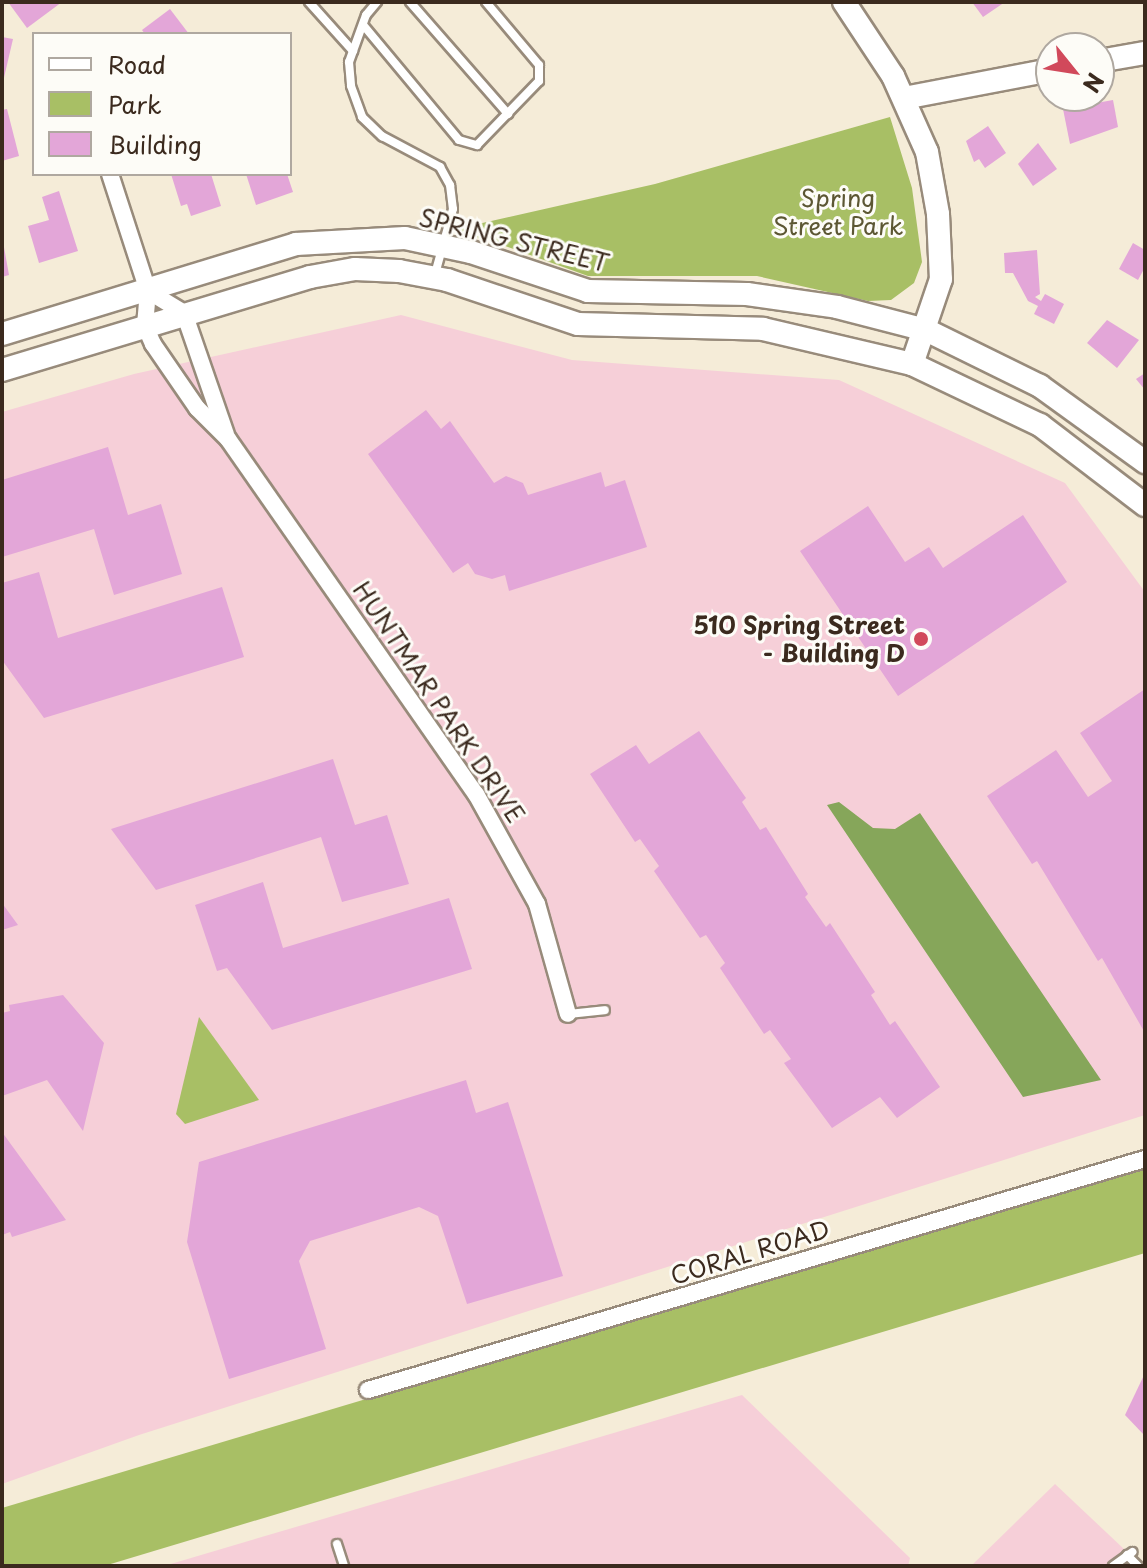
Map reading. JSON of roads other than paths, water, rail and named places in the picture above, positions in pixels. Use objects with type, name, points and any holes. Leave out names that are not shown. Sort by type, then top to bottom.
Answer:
[{"type":"main road","points":[[844,2],[920,128],[938,214],[941,279],[912,364]]},
{"type":"main road","points":[[1115,58],[1145,53]]},
{"type":"main road","points":[[904,98],[1035,73]]},
{"type":"main road","name":"SPRING STREET","points":[[2,334],[296,244],[370,237],[443,244],[588,291],[759,295],[837,307],[926,330],[1040,386],[1145,462]]},
{"type":"main road","points":[[2,370],[260,289],[355,269],[434,278],[578,324],[763,329],[912,364],[1040,425],[1145,505]]},
{"type":"street","points":[[111,176],[148,291],[145,326]]},
{"type":"street","points":[[148,291],[184,313]]},
{"type":"street","name":"HUNTMAR PARK DRIVE","points":[[184,313],[228,439]]},
{"type":"street","name":"HUNTMAR PARK DRIVE","points":[[145,326],[197,408],[228,439],[476,794],[519,866],[537,904],[568,1014]]},
{"type":"street","name":"CORAL ROAD","points":[[368,1390],[1145,1159]]},
{"type":"lane","points":[[309,2],[353,51]]},
{"type":"lane","points":[[361,2],[368,10]]},
{"type":"lane","points":[[377,2],[368,10],[353,51],[351,86],[362,117],[382,136],[440,167],[450,185],[453,209],[434,278]]},
{"type":"lane","points":[[410,2],[508,114]]},
{"type":"lane","points":[[364,26],[459,140],[477,145],[539,81],[539,65],[486,2]]},
{"type":"lane","points":[[568,1014],[605,1010]]},
{"type":"lane","points":[[337,1544],[344,1566]]},
{"type":"lane","points":[[1113,1566],[1130,1554],[1138,1566]]},
{"type":"place","name":"510 Spring Street - Building D","points":[[921,639]]},
{"type":"park label","name":"Spring Street Park","points":[[838,212]]}]
